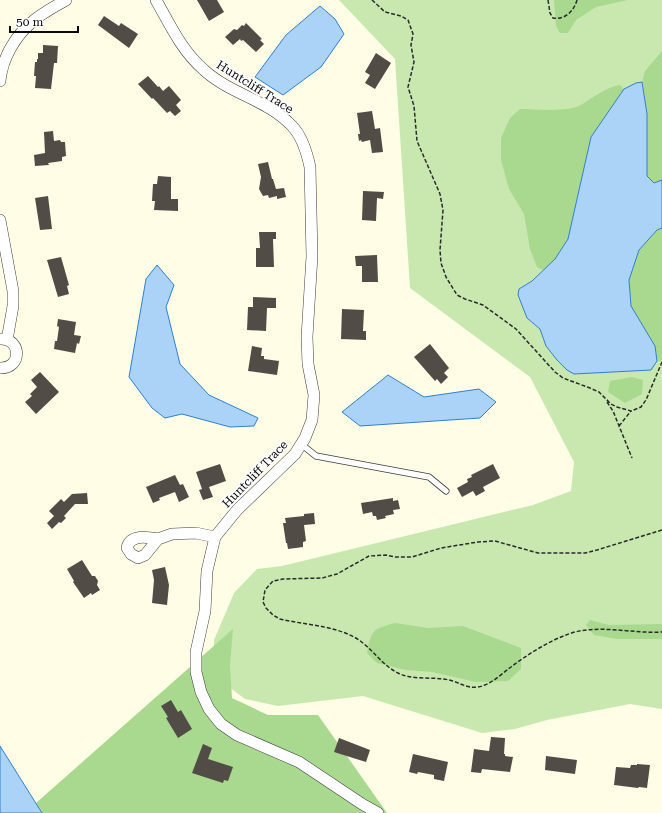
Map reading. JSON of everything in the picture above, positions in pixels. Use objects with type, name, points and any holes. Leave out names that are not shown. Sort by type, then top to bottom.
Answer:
[{"type":"street","points":[[0,81],[4,65],[11,48],[26,28],[45,12],[66,0]]},
{"type":"street","name":"Huntcliff Trace","points":[[156,0],[177,38],[204,71],[220,83],[270,109],[292,126],[307,154],[310,167],[312,256],[306,337],[308,364],[314,395],[312,420],[301,444],[294,454],[237,510],[215,537],[207,571],[205,611],[196,652],[196,672],[201,692],[209,709],[221,724],[236,735],[299,762],[378,813]]},
{"type":"street","points":[[0,220],[13,291],[13,306],[4,340],[15,346],[17,355],[13,364],[0,368]]},
{"type":"street","points":[[158,539],[172,534],[186,533],[215,537]]},
{"type":"lane","points":[[301,444],[316,456],[429,477],[446,491]]},
{"type":"path","points":[[372,0],[385,12],[408,20],[413,34],[411,45],[414,62],[408,87],[414,106],[417,141],[440,194],[443,210],[440,250],[441,262],[446,277],[452,288],[457,295],[483,305],[516,329],[555,372],[564,378],[599,392],[611,404],[631,411]]},
{"type":"path","points":[[548,0],[550,13],[553,18],[570,13],[578,0]]},
{"type":"path","points":[[618,427],[631,411],[640,407],[646,400],[662,362]]},
{"type":"path","points":[[605,398],[613,411],[618,427],[632,458]]},
{"type":"path","points":[[662,530],[597,550],[585,552],[538,553],[495,541],[441,548],[412,557],[395,557],[386,555],[369,556],[337,574],[322,578],[283,579],[273,582],[265,590],[263,602],[266,608],[273,615],[280,619],[328,628],[355,637],[365,644],[390,668],[399,674],[415,678],[448,679],[470,687],[479,687],[490,683],[512,666],[543,647],[566,635],[584,629],[649,633],[662,632]]},
{"type":"green space","points":[[339,0],[662,0],[662,709],[630,704],[547,720],[515,729],[482,733],[363,696],[278,706],[245,699],[213,675],[214,640],[234,593],[257,569],[282,566],[533,505],[571,491],[574,462],[530,377],[410,288],[395,59]]},
{"type":"green space","points":[[554,0],[628,0],[596,7],[576,20],[568,33],[560,33],[556,26]]},
{"type":"green space","points":[[662,51],[662,180],[654,183],[647,177],[647,114],[642,82],[645,71]]},
{"type":"green space","points":[[620,85],[624,89],[591,137],[568,239],[555,259],[543,270],[537,267],[530,249],[524,214],[509,189],[501,160],[501,138],[510,118],[520,109],[559,110],[573,108],[614,86]]},
{"type":"green space","points":[[662,228],[662,361],[657,361],[655,346],[631,306],[629,280],[639,250],[657,230]]},
{"type":"green space","points":[[632,377],[643,380],[642,394],[625,403],[608,392],[610,381]]},
{"type":"green space","points":[[590,620],[609,625],[662,624],[662,639],[617,639],[594,635],[586,625]]},
{"type":"green space","points":[[395,623],[428,628],[463,626],[521,648],[521,669],[508,681],[476,682],[432,672],[406,670],[377,663],[367,653],[370,639],[374,632],[378,629]]},
{"type":"green space","points":[[233,629],[230,666],[232,698],[268,715],[318,715],[387,813],[42,813],[36,803]]},
{"type":"water","points":[[320,6],[335,19],[344,34],[321,67],[283,95],[255,77],[286,35]]},
{"type":"water","points":[[642,82],[647,114],[647,176],[654,183],[662,180],[662,228],[657,230],[639,250],[629,280],[631,306],[655,346],[657,361],[651,370],[574,374],[567,370],[557,360],[546,346],[540,329],[527,318],[518,295],[519,289],[532,281],[555,259],[568,239],[591,137],[624,89],[636,83]]},
{"type":"water","points":[[157,265],[174,285],[166,307],[180,364],[209,395],[258,418],[254,426],[230,427],[182,414],[165,418],[152,408],[129,377],[146,279]]},
{"type":"water","points":[[388,375],[424,397],[479,389],[496,402],[480,418],[360,426],[342,412]]},
{"type":"water","points":[[0,746],[42,813],[0,813]]},
{"type":"building","points":[[197,0],[217,0],[224,12],[209,21]]},
{"type":"building","points":[[104,16],[119,26],[121,23],[138,34],[129,48],[98,25]]},
{"type":"building","points":[[246,23],[262,39],[260,40],[264,44],[256,52],[243,40],[241,41],[240,39],[233,45],[225,37],[234,29],[237,30]]},
{"type":"building","points":[[43,45],[58,46],[57,63],[54,63],[51,89],[35,88],[35,62],[37,62],[38,59],[38,53],[43,53]]},
{"type":"building","points":[[376,53],[391,63],[375,89],[365,83],[370,75],[365,72]]},
{"type":"building","points":[[148,76],[163,91],[169,86],[181,100],[176,105],[181,111],[175,116],[170,111],[167,113],[138,84]]},
{"type":"building","points":[[372,111],[375,129],[380,128],[383,152],[372,153],[370,140],[362,142],[361,140],[359,141],[358,134],[360,134],[357,113]]},
{"type":"building","points":[[53,131],[54,141],[60,140],[61,142],[65,142],[66,156],[62,157],[62,161],[48,163],[49,165],[35,166],[34,155],[45,153],[44,132]]},
{"type":"building","points":[[268,162],[276,189],[284,188],[286,197],[277,199],[277,196],[269,198],[268,195],[263,196],[259,189],[261,177],[258,164]]},
{"type":"building","points":[[158,176],[171,177],[171,199],[178,199],[178,211],[154,210],[155,201],[152,201],[153,184],[157,184]]},
{"type":"building","points":[[363,191],[384,192],[383,199],[377,198],[376,221],[362,220]]},
{"type":"building","points":[[48,196],[52,229],[40,230],[35,198]]},
{"type":"building","points":[[259,232],[276,232],[276,239],[273,239],[274,267],[256,267],[256,248],[260,248]]},
{"type":"building","points":[[377,255],[378,282],[362,282],[362,266],[356,266],[355,256]]},
{"type":"building","points":[[61,257],[69,285],[67,286],[69,294],[58,297],[47,260]]},
{"type":"building","points":[[253,297],[276,298],[276,308],[267,308],[266,331],[247,330],[248,307],[253,307]]},
{"type":"building","points":[[342,309],[364,310],[363,331],[366,331],[366,340],[341,339]]},
{"type":"building","points":[[58,319],[76,322],[74,335],[81,336],[79,344],[77,343],[75,353],[54,349],[59,327],[57,326]]},
{"type":"building","points":[[430,344],[449,368],[444,373],[448,377],[441,384],[437,379],[435,381],[414,357]]},
{"type":"building","points":[[252,346],[262,348],[261,356],[264,356],[264,359],[279,361],[277,375],[248,371]]},
{"type":"building","points":[[40,372],[59,392],[36,414],[25,402],[32,396],[30,394],[37,387],[31,380]]},
{"type":"building","points":[[220,464],[226,481],[209,487],[213,497],[203,500],[199,490],[202,489],[196,472]]},
{"type":"building","points":[[493,464],[500,478],[483,487],[485,491],[476,496],[473,491],[462,497],[457,488],[468,482],[467,479],[472,477],[471,475]]},
{"type":"building","points":[[175,475],[180,485],[183,484],[189,497],[179,502],[175,492],[159,498],[160,500],[153,503],[146,487]]},
{"type":"building","points":[[87,493],[88,504],[75,504],[64,516],[66,518],[52,529],[47,523],[54,516],[49,511],[61,499],[64,502],[72,494]]},
{"type":"building","points":[[393,498],[393,501],[398,500],[400,509],[393,510],[394,514],[377,520],[376,516],[373,516],[372,512],[363,514],[361,503]]},
{"type":"building","points":[[314,513],[315,524],[304,525],[306,541],[303,542],[303,547],[288,549],[283,523],[286,523],[285,518],[304,516],[304,514]]},
{"type":"building","points":[[82,560],[92,576],[95,576],[98,581],[97,585],[100,590],[92,595],[91,593],[84,598],[73,582],[74,581],[67,569]]},
{"type":"building","points":[[165,567],[169,585],[167,605],[152,603],[154,580],[152,570]]},
{"type":"building","points":[[171,700],[178,712],[181,710],[192,729],[178,738],[166,718],[168,717],[161,706]]},
{"type":"building","points":[[491,737],[505,738],[504,754],[505,756],[513,757],[510,772],[482,769],[481,773],[471,772],[474,749],[489,751]]},
{"type":"building","points":[[339,738],[370,750],[366,762],[334,752]]},
{"type":"building","points":[[203,744],[212,748],[208,759],[233,767],[228,781],[224,780],[223,783],[192,773]]},
{"type":"building","points":[[413,754],[448,762],[444,781],[434,779],[434,775],[409,772]]},
{"type":"building","points":[[546,756],[577,760],[575,774],[545,770]]},
{"type":"building","points":[[631,765],[650,765],[647,788],[614,785],[616,767],[630,768]]}]
